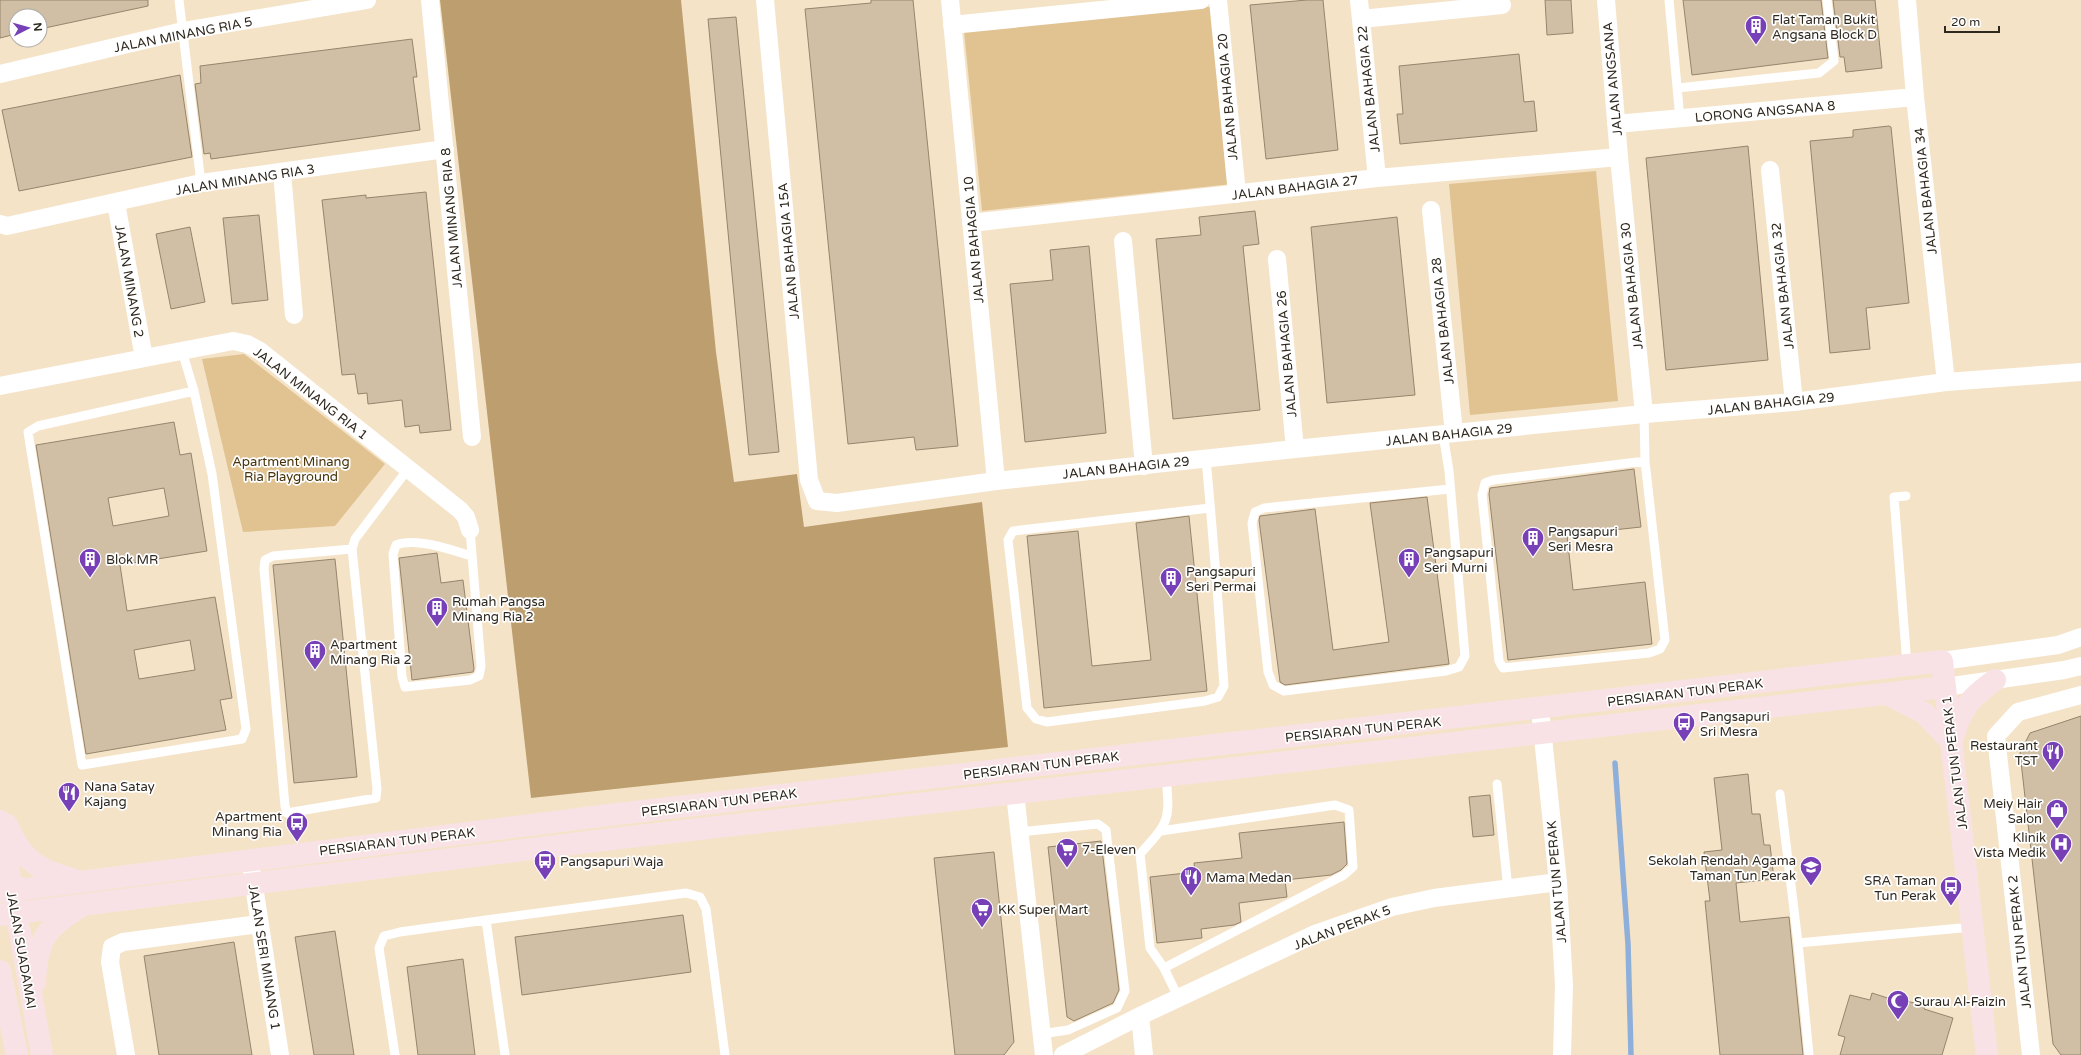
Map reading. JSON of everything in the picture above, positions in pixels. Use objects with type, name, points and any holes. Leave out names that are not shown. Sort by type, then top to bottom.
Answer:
[{"type":"street","name":"JALAN MINANG RIA 5","points":[[0,74],[183,31],[367,0]]},
{"type":"street","name":"JALAN MINANG RIA 8","points":[[430,0],[472,436]]},
{"type":"street","name":"JALAN BAHAGIA 15A","points":[[765,0],[809,480],[817,501]]},
{"type":"street","name":"JALAN BAHAGIA 10","points":[[950,0],[996,481]]},
{"type":"street","points":[[952,24],[1088,5],[1201,0]]},
{"type":"street","name":"JALAN BAHAGIA 20","points":[[1218,0],[1237,194]]},
{"type":"street","name":"JALAN BAHAGIA 22","points":[[1359,0],[1377,178]]},
{"type":"street","name":"JALAN ANGSANA","points":[[1606,0],[1618,157]]},
{"type":"street","name":"JALAN BAHAGIA 34","points":[[1907,0],[1915,97],[1946,382]]},
{"type":"street","points":[[1361,19],[1502,4]]},
{"type":"street","name":"LORONG ANGSANA 8","points":[[1616,124],[1915,97]]},
{"type":"street","name":"JALAN MINANG RIA 3","points":[[0,224],[7,226],[201,183],[445,149]]},
{"type":"street","name":"JALAN BAHAGIA 27","points":[[971,223],[1377,178],[1618,157]]},
{"type":"street","name":"JALAN BAHAGIA 30","points":[[1618,157],[1644,414]]},
{"type":"street","name":"JALAN BAHAGIA 32","points":[[1770,170],[1794,402]]},
{"type":"street","points":[[282,172],[294,315]]},
{"type":"street","name":"JALAN MINANG 2","points":[[116,203],[144,358]]},
{"type":"street","name":"JALAN BAHAGIA 28","points":[[1430,210],[1448,433]]},
{"type":"street","points":[[1123,241],[1144,466]]},
{"type":"street","name":"JALAN BAHAGIA 26","points":[[1277,259],[1295,449]]},
{"type":"street","name":"JALAN MINANG RIA 1","points":[[0,386],[233,341],[247,344],[260,351],[460,510],[466,517],[470,530]]},
{"type":"street","name":"JALAN BAHAGIA 29","points":[[817,501],[837,503],[996,481],[1295,449],[1644,414],[1794,402],[1946,382],[2081,372]]},
{"type":"street","name":"PERSIARAN TUN PERAK","points":[[6,892],[79,881],[633,812],[1907,666],[2058,645],[2081,637]]},
{"type":"street","name":"JALAN TUN PERAK 1","points":[[1942,661],[1987,1055]]},
{"type":"street","name":"PERSIARAN TUN PERAK","points":[[8,914],[620,838],[1945,687],[2064,670],[2081,666]]},
{"type":"street","points":[[1886,694],[1924,713],[1951,741],[1965,706],[1974,695],[1995,680]]},
{"type":"street","name":"JALAN TUN PERAK 2","points":[[2031,1055],[1996,736],[2018,712],[2081,695]]},
{"type":"street","name":"JALAN TUN PERAK","points":[[1540,708],[1558,882],[1564,985],[1562,1055]]},
{"type":"street","points":[[1015,793],[1044,1055]]},
{"type":"street","points":[[0,810],[12,838],[23,855],[36,866],[49,873],[79,881]]},
{"type":"street","name":"JALAN SUADAMAI","points":[[0,821],[8,914],[42,1055]]},
{"type":"street","name":"JALAN SERI MINANG 1","points":[[250,860],[280,1055]]},
{"type":"street","name":"JALAN PERAK 5","points":[[1063,1055],[1140,1016],[1315,934],[1392,907],[1434,898],[1558,882]]},
{"type":"street","points":[[33,1013],[35,977],[42,942],[59,920],[84,904]]},
{"type":"street","points":[[126,1055],[110,962],[112,947],[123,942],[259,924]]},
{"type":"street","name":"JALAN SUADAMAI","points":[[0,971],[17,1055]]},
{"type":"street","points":[[1140,1016],[1144,1055]]},
{"type":"lane","points":[[179,0],[201,183]]},
{"type":"lane","points":[[1669,0],[1680,119]]},
{"type":"lane","points":[[1678,88],[1819,73],[1834,61],[1827,0]]},
{"type":"lane","points":[[182,351],[194,391],[212,474],[246,729],[242,739],[82,765],[28,432],[38,426],[194,391]]},
{"type":"lane","points":[[1644,414],[1645,462],[1665,640],[1660,649],[1649,653],[1503,668],[1499,661],[1482,495],[1485,483],[1493,480],[1645,462]]},
{"type":"lane","points":[[1448,433],[1450,489],[1465,656],[1459,667],[1446,671],[1284,691],[1273,685],[1268,672],[1252,523],[1255,512],[1264,508],[1450,489]]},
{"type":"lane","points":[[1206,459],[1210,508],[1224,686],[1218,697],[1205,701],[1047,722],[1036,719],[1027,708],[1008,540],[1013,531],[1210,508]]},
{"type":"lane","points":[[352,549],[273,556],[265,560],[264,569],[285,806],[288,813],[376,798],[377,789],[352,549],[355,539],[408,469]]},
{"type":"lane","points":[[1906,496],[1894,497],[1907,666]]},
{"type":"lane","points":[[470,530],[481,666],[479,676],[470,680],[405,687],[402,677],[393,554],[394,548],[396,545],[407,542],[446,547],[471,556]]},
{"type":"lane","points":[[1166,776],[1169,812],[1161,831],[1140,854],[1150,948],[1164,968],[1179,999]]},
{"type":"lane","points":[[1497,784],[1508,889]]},
{"type":"lane","points":[[1780,794],[1798,943],[1809,1055]]},
{"type":"lane","points":[[1161,831],[1335,805],[1349,810],[1353,867],[1344,875],[1164,968]]},
{"type":"lane","points":[[1019,832],[1098,824],[1106,830],[1125,991],[1118,1008],[1068,1030],[1041,1034]]},
{"type":"lane","points":[[395,1055],[379,948],[384,936],[400,932],[686,893],[700,897],[706,909],[725,1055]]},
{"type":"lane","points":[[486,920],[505,1055]]},
{"type":"lane","points":[[1798,943],[1972,927]]},
{"type":"green space","points":[[1217,6],[1232,184],[982,211],[964,31]]},
{"type":"green space","points":[[1596,171],[1618,401],[1470,415],[1449,184]]},
{"type":"green space","name":"Apartment Minang Ria Playground","points":[[244,354],[385,464],[335,526],[243,532],[202,359]]},
{"type":"shaded area","points":[[440,0],[681,0],[716,352],[734,482],[797,474],[804,527],[982,502],[1008,747],[531,798]]},
{"type":"building","points":[[0,0],[148,0],[148,6],[48,27],[48,8],[8,8],[8,36],[0,38]]},
{"type":"building","points":[[871,0],[913,0],[958,446],[916,450],[914,437],[848,444],[805,9],[871,3]]},
{"type":"building","points":[[1323,0],[1338,150],[1266,159],[1250,5]]},
{"type":"building","points":[[1545,0],[1571,0],[1573,33],[1547,35]]},
{"type":"building","name":"Flat Taman Bukit Angsana Block D","points":[[1683,0],[1821,0],[1828,58],[1692,75]]},
{"type":"building","points":[[1833,0],[1875,0],[1882,68],[1846,72],[1844,57],[1840,57]]},
{"type":"building","points":[[736,17],[779,452],[749,455],[708,19]]},
{"type":"building","points":[[412,39],[417,77],[413,77],[420,130],[211,159],[210,153],[204,154],[195,84],[201,83],[200,66]]},
{"type":"building","points":[[1519,54],[1524,102],[1534,101],[1537,131],[1400,144],[1397,114],[1403,114],[1399,66]]},
{"type":"building","points":[[180,75],[192,157],[19,191],[2,110]]},
{"type":"building","points":[[1891,127],[1909,303],[1866,308],[1870,349],[1830,353],[1810,141],[1853,137],[1853,130]]},
{"type":"building","points":[[1748,146],[1768,360],[1666,370],[1646,158]]},
{"type":"building","points":[[426,192],[451,430],[420,433],[419,425],[405,427],[402,400],[368,404],[367,393],[358,394],[355,374],[342,375],[322,200],[366,195],[366,198]]},
{"type":"building","points":[[1255,211],[1259,244],[1243,246],[1260,410],[1173,419],[1156,239],[1201,235],[1199,217]]},
{"type":"building","points":[[259,215],[268,300],[232,304],[223,218]]},
{"type":"building","points":[[1397,217],[1415,395],[1327,403],[1311,227]]},
{"type":"building","points":[[190,227],[205,302],[171,309],[156,234]]},
{"type":"building","points":[[1089,246],[1106,433],[1025,442],[1010,284],[1053,280],[1050,250]]},
{"type":"building","name":"Blok MR","points":[[174,422],[180,455],[191,453],[207,551],[120,565],[127,611],[215,597],[232,698],[220,700],[226,730],[86,754],[36,445]],"holes":[[[164,488],[169,516],[113,526],[108,498]],[[190,640],[195,670],[139,679],[134,650]]]},
{"type":"building","name":"Pangsapuri Seri Mesra","points":[[1634,469],[1641,527],[1567,535],[1573,590],[1645,582],[1652,644],[1508,660],[1489,494],[1490,488]]},
{"type":"building","name":"Pangsapuri Seri Murni","points":[[1427,497],[1449,664],[1285,685],[1280,682],[1259,520],[1260,516],[1315,509],[1333,650],[1389,642],[1370,503]]},
{"type":"building","name":"Pangsapuri Seri Permai","points":[[1189,516],[1207,691],[1044,708],[1027,536],[1078,531],[1092,666],[1151,660],[1136,523]]},
{"type":"building","name":"Rumah Pangsa Minang Ria 2","points":[[437,553],[441,583],[463,580],[474,669],[473,672],[412,680],[399,558]]},
{"type":"building","name":"Apartment Minang Ria 2","points":[[335,559],[357,777],[294,783],[273,565]]},
{"type":"building","points":[[2081,716],[2081,1055],[2061,1055],[2053,1044],[2020,753],[2030,733]]},
{"type":"building","points":[[1748,774],[1752,814],[1760,814],[1764,845],[1770,845],[1774,879],[1736,883],[1740,922],[1789,917],[1803,1055],[1720,1055],[1705,901],[1710,901],[1704,852],[1722,850],[1714,778]]},
{"type":"building","points":[[1490,795],[1494,835],[1473,837],[1469,797]]},
{"type":"building","points":[[1344,822],[1347,864],[1341,870],[1331,875],[1285,880],[1287,897],[1239,903],[1241,922],[1234,925],[1201,929],[1202,938],[1157,943],[1150,877],[1195,872],[1194,863],[1242,858],[1239,833]]},
{"type":"building","points":[[1101,841],[1119,990],[1113,1003],[1074,1021],[1067,1017],[1048,847]]},
{"type":"building","points":[[994,852],[1014,1042],[1004,1055],[955,1055],[934,858]]},
{"type":"building","points":[[683,915],[691,972],[522,995],[515,937]]},
{"type":"building","points":[[335,931],[354,1055],[314,1055],[295,937]]},
{"type":"building","points":[[234,942],[252,1055],[159,1055],[144,956]]},
{"type":"building","points":[[463,959],[475,1055],[418,1055],[407,967]]},
{"type":"building","name":"Surau Al-Faizin","points":[[1872,993],[1903,1003],[1903,1000],[1925,1006],[1924,1009],[1953,1018],[1942,1055],[1840,1055],[1845,1037],[1838,1035],[1850,995],[1870,1000]]},
{"type":"waterway","points":[[1615,763],[1628,944],[1631,1055]]},
{"type":"place","name":"Flat Taman Bukit Angsana Block D","points":[[1756,46]]},
{"type":"place","name":"Pangsapuri Seri Mesra","points":[[1533,558]]},
{"type":"place","name":"Blok MR","points":[[90,578]]},
{"type":"place","name":"Pangsapuri Seri Murni","points":[[1409,578]]},
{"type":"place","name":"Pangsapuri Seri Permai","points":[[1171,598]]},
{"type":"place","name":"Rumah Pangsa Minang Ria 2","points":[[437,628]]},
{"type":"place","name":"Apartment Minang Ria 2","points":[[315,670]]},
{"type":"place","name":"Pangsapuri Sri Mesra","points":[[1684,742]]},
{"type":"place","name":"Restaurant TST","points":[[2053,772]]},
{"type":"place","name":"Nana Satay Kajang","points":[[69,812]]},
{"type":"place","name":"Meiy Hair Salon","points":[[2057,830]]},
{"type":"place","name":"Apartment Minang Ria","points":[[297,842]]},
{"type":"place","name":"Klinik Vista Medik","points":[[2061,864]]},
{"type":"place","name":"7-Eleven","points":[[1067,868]]},
{"type":"place","name":"Pangsapuri Waja","points":[[545,880]]},
{"type":"place","name":"Sekolah Rendah Agama Taman Tun Perak","points":[[1811,886]]},
{"type":"place","name":"Mama Medan","points":[[1191,896]]},
{"type":"place","name":"SRA Taman Tun Perak","points":[[1951,906]]},
{"type":"place","name":"KK Super Mart","points":[[982,928]]},
{"type":"place","name":"Surau Al-Faizin","points":[[1898,1020]]}]
